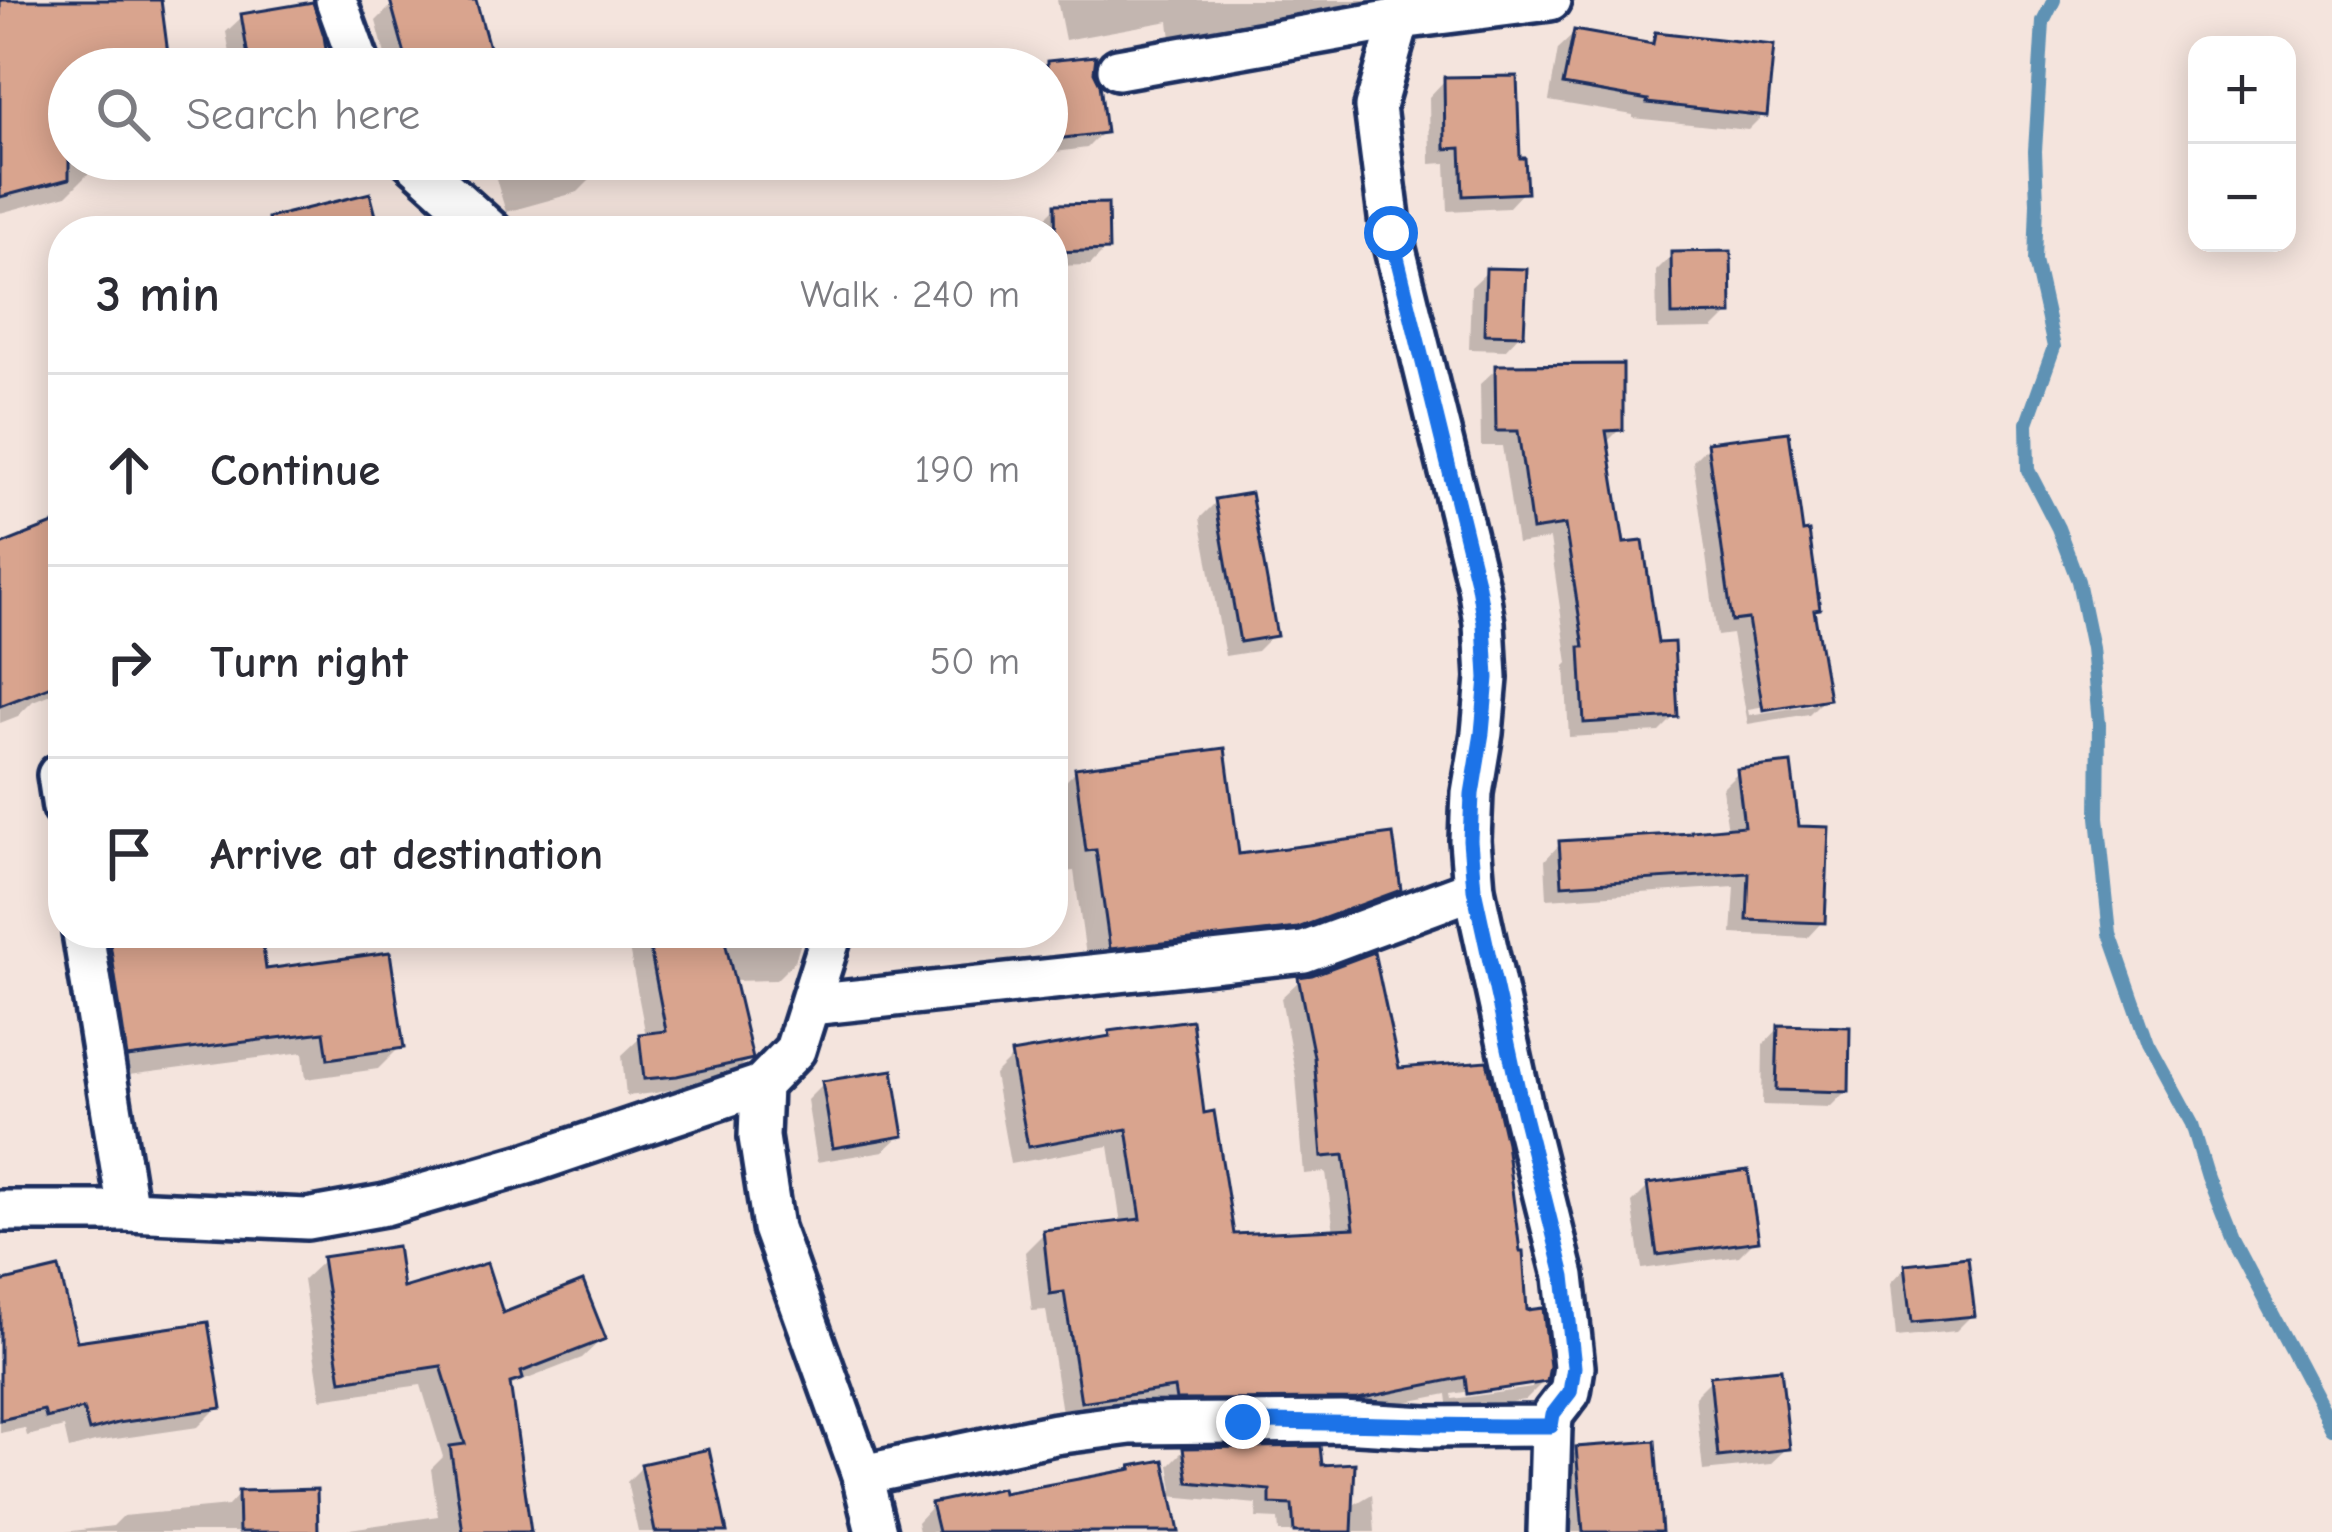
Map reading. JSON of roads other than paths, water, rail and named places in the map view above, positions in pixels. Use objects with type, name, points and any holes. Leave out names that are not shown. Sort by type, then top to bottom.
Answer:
[{"type":"street","points":[[336,0],[353,48]]},
{"type":"street","points":[[1118,69],[1400,19],[1550,0]]},
{"type":"street","points":[[1400,19],[1375,107],[1391,233],[1484,623],[1487,678],[1470,840],[1474,889],[1564,1276],[1574,1367],[1570,1392],[1553,1414],[1551,1426],[1548,1532]]},
{"type":"street","points":[[434,180],[474,216]]},
{"type":"street","points":[[811,1005],[1304,952],[1474,889]]},
{"type":"street","points":[[85,948],[128,1210]]},
{"type":"street","points":[[0,1211],[128,1210],[307,1219],[385,1205],[530,1163],[761,1085],[795,1050],[828,948]]},
{"type":"street","points":[[761,1085],[759,1138],[772,1228],[862,1475],[876,1532]]},
{"type":"street","points":[[862,1475],[1055,1434],[1131,1424],[1551,1426]]},
{"type":"waterway","points":[[2054,0],[2043,22],[2035,151],[2035,261],[2054,347],[2027,423],[2028,470],[2078,581],[2092,648],[2099,724],[2098,817],[2110,934],[2149,1045],[2192,1124],[2233,1240],[2332,1428]]}]
